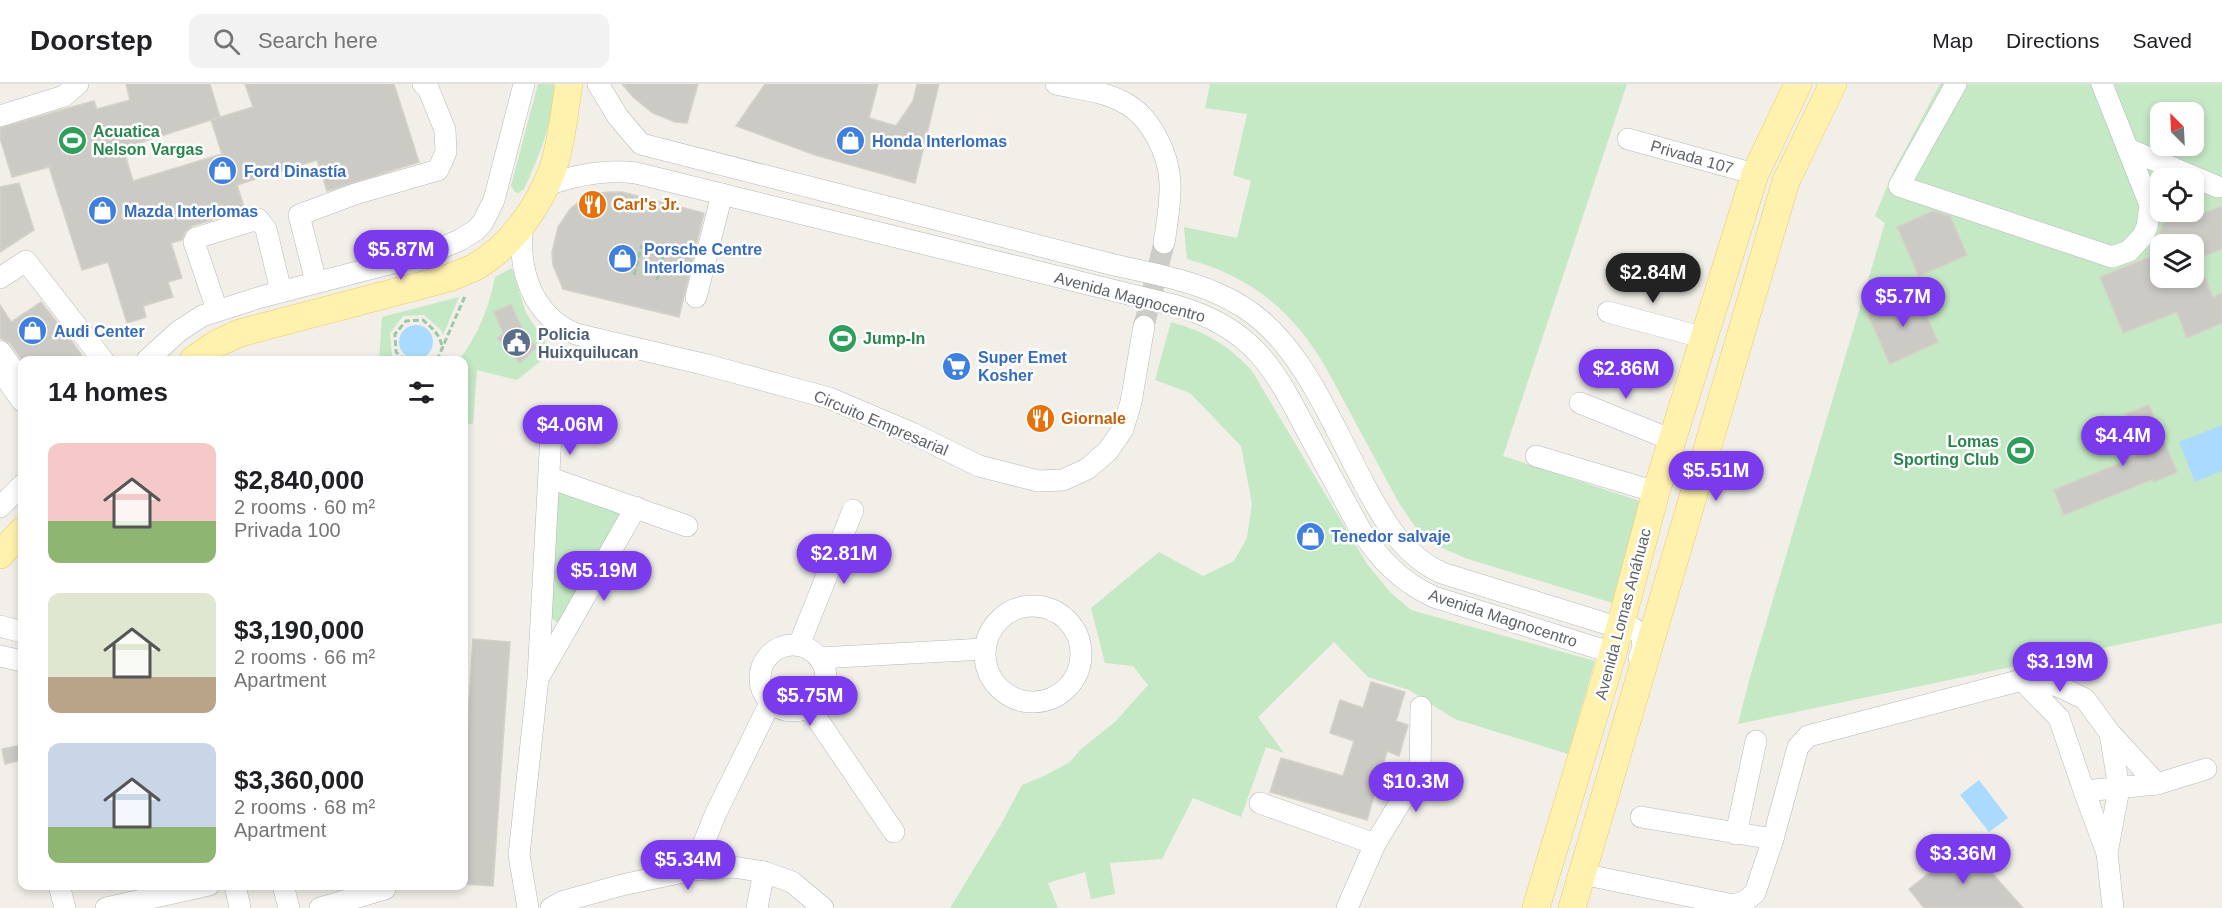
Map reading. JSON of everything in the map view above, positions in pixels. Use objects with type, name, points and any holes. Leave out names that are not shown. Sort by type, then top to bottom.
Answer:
[{"type":"main road","points":[[199,356],[216,344],[240,333],[449,278],[475,267],[492,254],[523,223],[545,186],[553,169],[560,141],[569,84]]},
{"type":"main road","name":"Avenida Lomas Anáhuac","points":[[1536,908],[1617,640],[1656,492],[1755,174],[1798,84]]},
{"type":"main road","name":"Avenida Lomas Anáhuac","points":[[1572,908],[1786,181],[1833,84]]},
{"type":"street","points":[[0,116],[64,96],[78,84]]},
{"type":"street","points":[[316,282],[299,215],[355,194],[438,170],[446,152],[445,130],[428,88],[423,84]]},
{"type":"street","points":[[151,356],[179,331],[216,310],[427,254],[460,240],[476,230],[483,222],[494,200],[524,84]]},
{"type":"street","name":"Avenida Magnocentro","points":[[598,84],[618,117],[641,144],[1182,281],[1224,296],[1263,321],[1295,357],[1380,514],[1413,556],[1442,573],[1617,640]]},
{"type":"street","points":[[1056,84],[1124,102],[1142,116],[1150,127],[1163,153],[1170,181],[1164,243]]},
{"type":"street","points":[[1956,84],[1899,186],[2112,257],[2129,251],[2137,245],[2147,228],[2150,205],[2102,84]]},
{"type":"street","name":"Privada 107","points":[[1628,139],[1755,174]]},
{"type":"street","points":[[2128,149],[2218,186]]},
{"type":"street","name":"Avenida Magnocentro","points":[[545,186],[583,174],[621,171],[636,173],[1177,306],[1214,319],[1247,341],[1274,372],[1370,545],[1398,575],[1414,588],[1434,597],[1617,640]]},
{"type":"street","points":[[696,297],[722,194]]},
{"type":"street","points":[[216,310],[194,242],[196,238],[247,222],[258,219],[266,229],[281,291]]},
{"type":"street","name":"Circuito Empresarial","points":[[523,223],[522,256],[528,282],[539,304],[562,328],[576,334],[707,365],[829,398],[914,434],[979,466],[1038,481],[1064,480],[1087,469],[1108,451],[1122,429],[1131,402],[1144,326]]},
{"type":"street","points":[[0,279],[26,261],[100,356]]},
{"type":"street","points":[[1608,312],[1705,338]]},
{"type":"street","points":[[0,351],[18,376]]},
{"type":"street","points":[[0,370],[18,395]]},
{"type":"street","points":[[1580,403],[1672,440]]},
{"type":"street","points":[[528,908],[519,855],[538,678],[551,434]]},
{"type":"street","points":[[1536,456],[1656,492]]},
{"type":"street","points":[[550,478],[687,526]]},
{"type":"street","points":[[0,507],[18,489]]},
{"type":"street","points":[[538,678],[636,507]]},
{"type":"street","points":[[799,645],[853,510]]},
{"type":"street","points":[[1039,605],[1063,615],[1079,634],[1082,660],[1073,683],[1060,694],[1053,699],[1028,703],[1004,694],[993,681],[988,674],[984,649],[994,625],[1000,620],[1014,609],[1039,605]]},
{"type":"street","points":[[0,626],[18,631]]},
{"type":"street","points":[[1617,640],[1633,628],[1642,636],[1643,648],[1629,681],[1630,688],[1636,693]]},
{"type":"street","points":[[799,645],[810,649],[819,658],[826,675],[822,694],[808,707],[788,711],[770,703],[760,689],[759,671],[767,656],[782,646],[799,645]]},
{"type":"street","points":[[819,658],[984,649]]},
{"type":"street","points":[[0,656],[18,660]]},
{"type":"street","points":[[2022,680],[2059,718],[2107,853],[2113,908]]},
{"type":"street","points":[[1582,874],[1733,905],[1744,902],[1755,893],[1773,839],[1798,747],[1808,736],[2022,680],[2058,686],[2085,699],[2110,734],[2157,783]]},
{"type":"street","points":[[2059,718],[2085,699]]},
{"type":"street","points":[[693,870],[715,815],[770,703]]},
{"type":"street","points":[[808,707],[894,832]]},
{"type":"street","points":[[1347,908],[1375,844],[1420,770],[1420,707]]},
{"type":"street","points":[[2107,853],[2118,789],[2110,734]]},
{"type":"street","points":[[1736,834],[1756,741]]},
{"type":"street","points":[[2084,791],[2157,783],[2206,769]]},
{"type":"street","points":[[1260,803],[1375,844]]},
{"type":"street","points":[[1641,818],[1773,839]]},
{"type":"street","points":[[551,908],[564,901],[622,885],[693,870],[733,867],[764,872],[792,882],[823,908]]},
{"type":"street","points":[[757,908],[764,872]]},
{"type":"street","points":[[60,890],[64,908]]},
{"type":"street","points":[[106,908],[187,890]]},
{"type":"street","points":[[236,890],[240,908]]},
{"type":"street","points":[[284,890],[289,908]]},
{"type":"street","points":[[320,908],[386,895]]},
{"type":"path","points":[[634,275],[642,245]]},
{"type":"path","points":[[657,280],[664,252]]},
{"type":"path","points":[[439,356],[466,295]]},
{"type":"path","points":[[400,356],[396,352],[395,334],[406,321],[423,320],[441,339],[441,350]]},
{"type":"green space","points":[[538,84],[554,84],[551,111],[545,138],[535,164],[524,189],[518,193],[511,186]]},
{"type":"green space","points":[[1210,84],[1627,84],[1503,456],[1643,502],[1616,604],[1468,559],[1437,546],[1427,538],[1416,528],[1399,503],[1325,366],[1298,328],[1267,298],[1250,286],[1210,266],[1187,259],[1184,227],[1237,238],[1251,181],[1233,175],[1247,114],[1205,108]]},
{"type":"green space","name":"Lomas Sporting Club","points":[[1940,84],[2222,84],[2222,623],[1738,724],[1885,223],[1875,216],[1893,172]]},
{"type":"green space","points":[[512,268],[526,313],[552,352],[517,380],[477,370],[473,424],[468,424],[468,356],[462,356],[482,321],[495,277]]},
{"type":"green space","points":[[459,297],[443,335],[441,330],[424,315],[403,316],[390,333],[393,356],[379,356],[382,317]]},
{"type":"green space","points":[[1171,322],[1195,330],[1225,346],[1252,371],[1367,564],[1391,593],[1411,610],[1595,661],[1568,754],[1455,719],[1409,690],[1368,677],[1334,642],[1258,717],[1284,753],[1266,747],[1241,817],[1193,798],[1162,859],[1110,863],[1115,894],[1091,899],[1085,872],[1048,883],[1058,908],[950,908],[1022,785],[1070,762],[1081,749],[1115,722],[1148,685],[1133,666],[1105,663],[1091,608],[1159,552],[1203,576],[1234,561],[1247,538],[1252,504],[1241,446],[1190,393],[1155,380]]},
{"type":"green space","points":[[550,478],[636,507],[566,628],[542,612]]},
{"type":"water","points":[[416,325],[428,330],[433,342],[431,348],[424,356],[404,354],[399,342],[404,330]]},
{"type":"water","points":[[2222,425],[2222,471],[2195,482],[2179,442]]},
{"type":"water","points":[[1979,780],[2008,818],[1989,832],[1960,795]]},
{"type":"building","points":[[126,84],[210,84],[220,117],[211,120],[253,107],[245,84],[394,84],[419,162],[327,191],[317,160],[237,185],[245,210],[192,226],[185,232],[182,240],[171,243],[182,278],[168,282],[173,297],[143,306],[146,317],[127,323],[108,262],[82,270],[49,167],[12,177],[0,138],[0,128],[94,101],[97,109],[130,100]],"holes":[[[211,120],[222,154],[133,181],[123,148]]]},
{"type":"building","points":[[622,84],[698,84],[687,123],[675,122],[653,113],[634,98]]},
{"type":"building","name":"Honda Interlomas","points":[[765,84],[878,84],[869,118],[896,126],[913,101],[917,84],[939,84],[915,183],[815,155],[736,126]]},
{"type":"building","points":[[19,183],[34,230],[0,252],[0,187]]},
{"type":"building","name":"Porsche Centre Interlomas","points":[[622,192],[704,213],[679,317],[563,289],[553,265],[552,252],[558,227],[571,208],[579,202],[599,193]]},
{"type":"building","points":[[2222,206],[2222,249],[2204,256],[2204,234],[2159,234],[2164,222],[2204,222],[2204,213]]},
{"type":"building","points":[[1933,211],[1950,216],[1967,255],[1919,276],[1897,227]]},
{"type":"building","points":[[2150,257],[2150,288],[2204,288],[2204,276],[2213,297],[2222,293],[2222,323],[2187,338],[2177,312],[2123,333],[2100,277]]},
{"type":"building","points":[[1916,293],[1938,342],[1890,364],[1868,315]]},
{"type":"building","name":"Audi Center","points":[[41,302],[82,356],[19,356],[10,343],[0,338],[0,305],[11,322]]},
{"type":"building","name":"Policia Huixquilucan","points":[[511,304],[525,335],[537,347],[520,363],[497,338],[503,333],[494,312]]},
{"type":"building","points":[[2149,405],[2177,472],[2154,482],[2153,479],[2064,515],[2054,490],[2142,454],[2126,414]]},
{"type":"building","points":[[473,639],[510,642],[493,886],[468,884],[468,716]]},
{"type":"building","points":[[1371,682],[1405,692],[1396,721],[1408,725],[1399,756],[1387,751],[1367,820],[1270,792],[1281,758],[1343,776],[1354,741],[1330,733],[1340,700],[1363,708]]},
{"type":"building","points":[[18,746],[18,761],[5,764],[2,749]]},
{"type":"building","points":[[1966,844],[2023,908],[1924,908],[1909,889]]},
{"type":"tunnel","points":[[1144,326],[1164,243]]},
{"type":"place","name":"Acuatica Nelson Vargas","points":[[72,140]]},
{"type":"place","name":"Honda Interlomas","points":[[851,141]]},
{"type":"place","name":"Ford Dinastía","points":[[223,171]]},
{"type":"place","name":"Carl's Jr.","points":[[592,204]]},
{"type":"place","name":"Mazda Interlomas","points":[[103,211]]},
{"type":"place","name":"Porsche Centre Interlomas","points":[[623,258]]},
{"type":"place","name":"Audi Center","points":[[33,331]]},
{"type":"place","name":"Jump-In","points":[[842,338]]},
{"type":"place","name":"Policia Huixquilucan","points":[[517,343]]},
{"type":"place","name":"Super Emet Kosher","points":[[957,366]]},
{"type":"place","name":"Giornale","points":[[1040,418]]},
{"type":"place","name":"Lomas Sporting Club","points":[[2020,450]]},
{"type":"place","name":"Tenedor salvaje","points":[[1310,536]]}]
